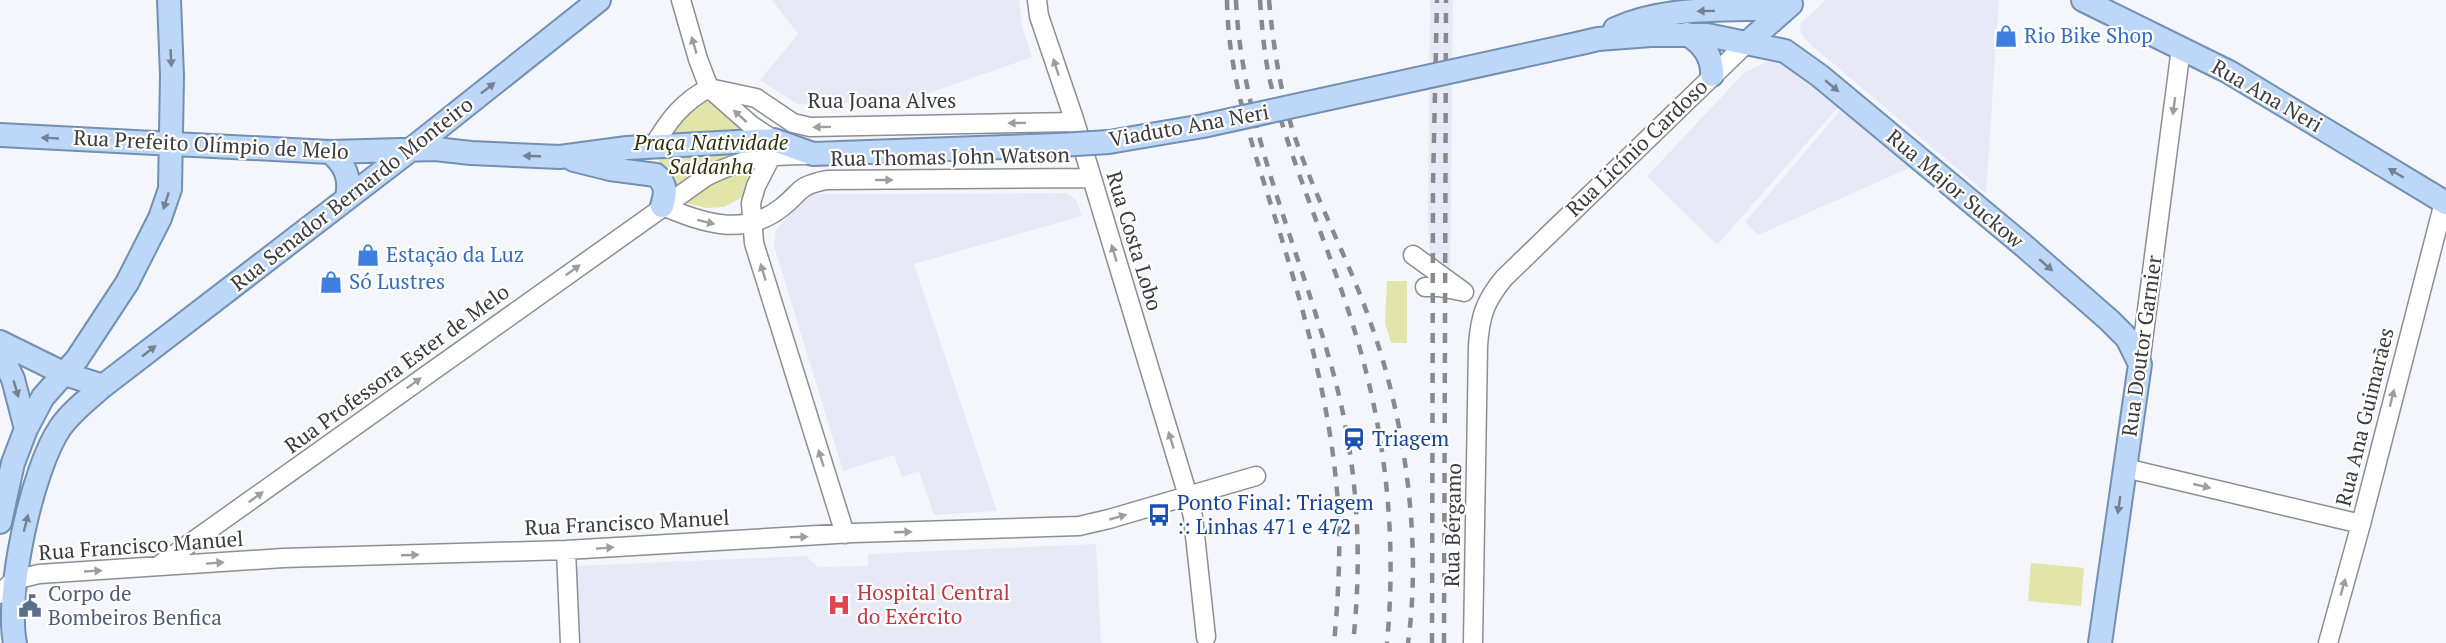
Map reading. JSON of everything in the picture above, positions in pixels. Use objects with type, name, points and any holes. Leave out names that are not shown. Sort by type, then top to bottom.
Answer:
[{"type":"main road","points":[[0,522],[13,463],[26,429],[43,398],[88,344],[127,282],[160,218],[170,189],[172,75],[169,0]]},
{"type":"main road","name":"Rua Senador Bernardo Monteiro","points":[[15,643],[7,587],[47,453],[66,420],[103,386],[409,151],[599,0]]},
{"type":"main road","name":"Rua Ana Neri","points":[[2083,0],[2260,90],[2445,202]]},
{"type":"main road","points":[[1785,51],[1784,34],[1790,4]]},
{"type":"main road","name":"Viaduto Ana Neri","points":[[1590,41],[1622,26],[1686,11],[1790,4]]},
{"type":"main road","name":"Rua Licínio Cardoso","points":[[1748,43],[1790,4]]},
{"type":"main road","points":[[1686,34],[1696,40],[1709,57],[1712,75]]},
{"type":"main road","name":"Viaduto Ana Neri","points":[[813,154],[1109,142],[1203,126],[1590,41],[1686,34],[1707,35],[1748,43]]},
{"type":"main road","name":"Rua Major Suckow","points":[[1748,43],[1785,51],[1839,91],[2109,320],[2127,338],[2140,364]]},
{"type":"main road","name":"Rua Prefeito Olímpio de Melo","points":[[0,135],[330,152],[435,149],[560,157],[627,148],[769,142],[813,154]]},
{"type":"main road","points":[[330,152],[342,164],[348,177],[347,197]]},
{"type":"main road","points":[[560,157],[610,169],[656,175],[661,180],[666,193],[662,206]]},
{"type":"main road","points":[[0,342],[65,374],[103,386]]},
{"type":"main road","points":[[0,352],[13,379],[26,429]]},
{"type":"main road","name":"Rua Doutor Garnier","points":[[2100,643],[2140,364]]},
{"type":"street","points":[[681,0],[709,88],[769,142]]},
{"type":"street","name":"Rua Costa Lobo","points":[[1037,0],[1039,16],[1075,122],[1188,496],[1193,517],[1206,637]]},
{"type":"street","name":"Rua Licínio Cardoso","points":[[1486,302],[1504,278],[1712,75],[1748,43]]},
{"type":"street","name":"Rua Doutor Garnier","points":[[2140,364],[2181,48]]},
{"type":"street","points":[[653,147],[669,119],[679,108],[709,88]]},
{"type":"street","name":"Rua Joana Alves","points":[[709,88],[756,99],[794,123],[810,127],[1075,122]]},
{"type":"street","points":[[766,105],[769,142],[751,204],[754,243],[845,534]]},
{"type":"street","points":[[662,206],[715,172],[740,161],[769,142]]},
{"type":"street","name":"Rua Thomas John Watson","points":[[752,222],[781,208],[805,185],[827,180],[1091,178]]},
{"type":"street","name":"Rua Ana Guimarães","points":[[2328,643],[2445,202]]},
{"type":"street","points":[[662,206],[713,225],[752,222]]},
{"type":"street","name":"Rua Professora Ester de Melo","points":[[157,567],[662,206]]},
{"type":"street","points":[[1413,255],[1464,292],[1486,302]]},
{"type":"street","points":[[1425,287],[1464,292]]},
{"type":"street","name":"Rua Bérgamo","points":[[1473,643],[1478,346],[1481,317],[1486,302]]},
{"type":"street","points":[[2125,468],[2361,524]]},
{"type":"street","name":"Rua Francisco Manuel","points":[[7,587],[39,574],[283,558],[566,550],[845,534],[1079,526],[1256,476]]},
{"type":"street","points":[[566,550],[570,643]]},
{"type":"shaded area","points":[[772,0],[1019,0],[1022,26],[1032,57],[923,95],[924,102],[797,104],[760,80],[798,34]]},
{"type":"shaded area","points":[[1430,0],[1453,0],[1450,281],[1431,280],[1428,222]]},
{"type":"shaded area","points":[[1826,0],[1999,0],[1986,193],[1811,45],[1801,34],[1800,24]]},
{"type":"shaded area","points":[[1782,55],[1842,103],[1717,245],[1647,176],[1745,72]]},
{"type":"shaded area","points":[[1846,104],[1914,166],[1758,235],[1745,222]]},
{"type":"shaded area","points":[[1067,193],[1076,200],[1082,216],[914,264],[997,511],[934,515],[919,471],[902,477],[894,455],[843,471],[774,246],[776,230],[809,195]]},
{"type":"shaded area","name":"Hospital Central do Exército","points":[[1096,544],[1101,643],[580,643],[576,566],[806,556],[818,567],[868,566],[868,554]]},
{"type":"green space","name":"Praça Natividade Saldanha","points":[[705,102],[725,103],[765,157],[745,196],[724,207],[705,208],[687,203],[678,197],[660,171],[658,152],[689,106]]},
{"type":"green space","points":[[1387,281],[1407,281],[1407,343],[1391,343],[1385,323]]},
{"type":"green space","points":[[2031,563],[2084,568],[2081,606],[2028,601]]},
{"type":"railway","points":[[1227,0],[1229,34],[1241,103],[1300,301],[1316,362],[1328,425],[1339,520],[1334,643]]},
{"type":"railway","points":[[1236,0],[1240,45],[1258,133],[1327,351],[1345,423],[1351,459],[1357,532],[1358,569],[1353,643]]},
{"type":"railway","points":[[1260,0],[1270,81],[1291,151],[1353,325],[1379,430],[1390,536],[1391,572],[1387,643]]},
{"type":"railway","points":[[1269,0],[1277,63],[1291,125],[1309,175],[1362,299],[1393,399],[1408,481],[1411,523],[1413,564],[1408,643]]},
{"type":"railway","points":[[1432,643],[1433,185],[1437,0]]},
{"type":"railway","points":[[1444,643],[1446,0]]},
{"type":"place","name":"Rio Bike Shop","points":[[2006,36]]},
{"type":"place","name":"Estação da Luz","points":[[368,255]]},
{"type":"place","name":"Só Lustres","points":[[331,282]]},
{"type":"place","name":"Triagem","points":[[1354,439]]},
{"type":"place","name":"Ponto Final: Triagem :: Linhas 471 e 472","points":[[1159,515]]},
{"type":"place","name":"Hospital Central do Exército","points":[[839,605]]},
{"type":"place","name":"Corpo de Bombeiros Benfica","points":[[30,606]]}]
